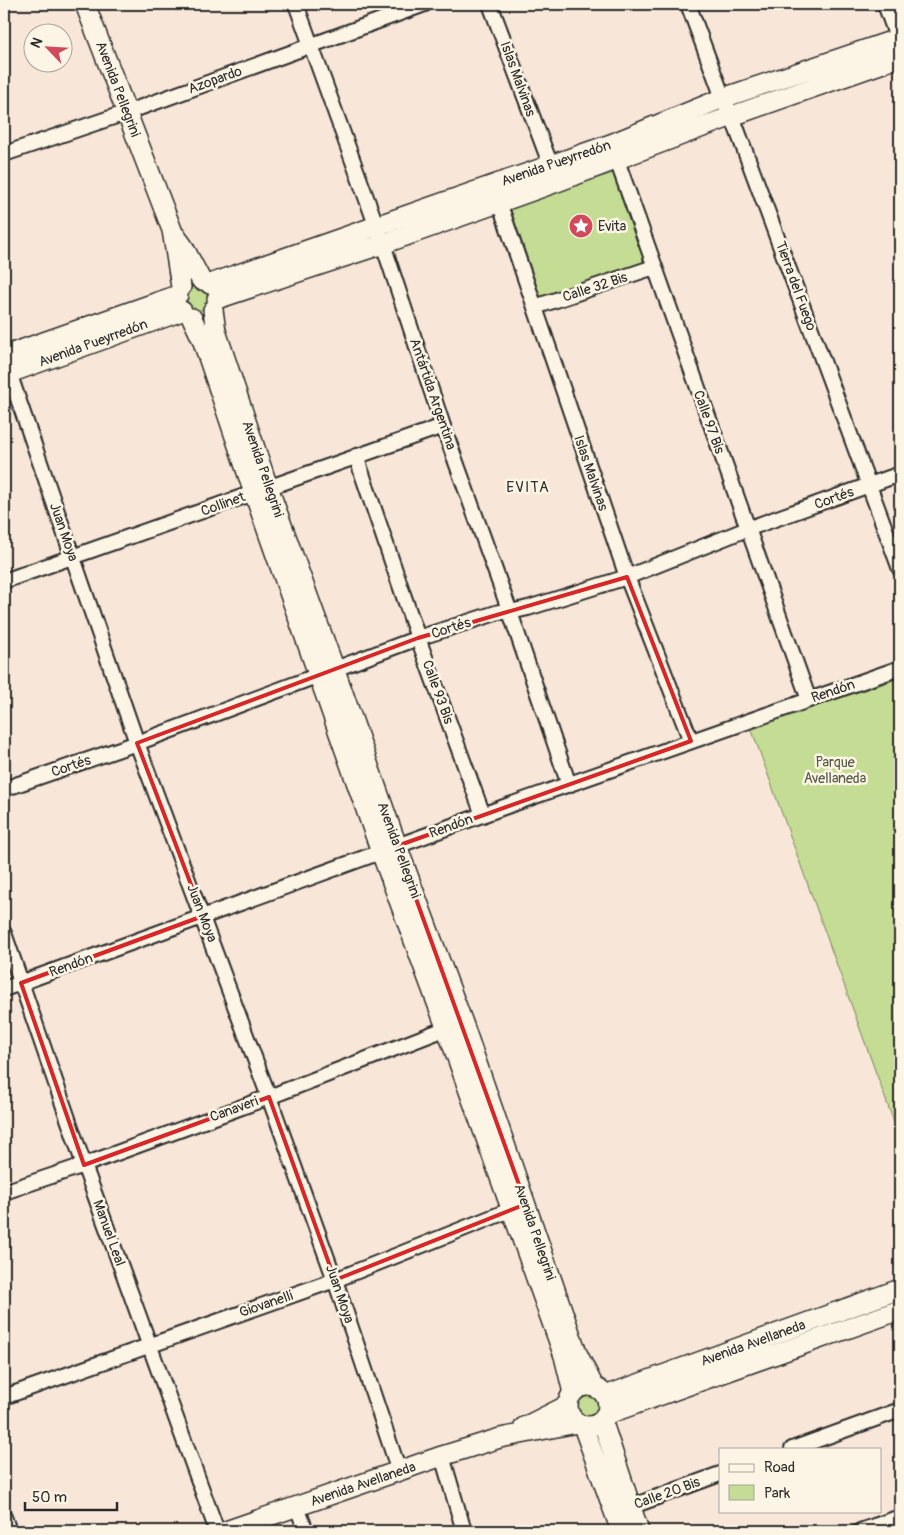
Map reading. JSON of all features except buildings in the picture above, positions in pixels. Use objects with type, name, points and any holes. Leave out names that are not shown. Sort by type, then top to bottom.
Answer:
[{"type":"main road","name":"Avenida Pellegrini","points":[[85,4],[172,230],[183,303],[202,339],[261,490],[389,849],[455,1025],[518,1207],[564,1356],[570,1399]]},
{"type":"main road","name":"Avenida Pueyrredón","points":[[210,293],[278,270],[383,244],[557,182],[723,98],[899,41]]},
{"type":"main road","name":"Avenida Pueyrredón","points":[[278,270],[377,226],[550,165],[614,152],[732,116],[900,57]]},
{"type":"main road","name":"Avenida Pellegrini","points":[[172,230],[210,293],[216,331],[261,490]]},
{"type":"main road","points":[[190,280],[210,293],[201,318],[183,303],[190,280]]},
{"type":"main road","name":"Avenida Pueyrredón","points":[[5,365],[183,303]]},
{"type":"main road","name":"Avenida Pellegrini","points":[[518,1207],[577,1353],[600,1392]]},
{"type":"main road","name":"Avenida Avellaneda","points":[[600,1392],[900,1289]]},
{"type":"main road","name":"Avenida Avellaneda","points":[[604,1418],[900,1310]]},
{"type":"main road","points":[[604,1418],[590,1426],[580,1424],[572,1418],[570,1399],[583,1387],[600,1392],[607,1402],[604,1418],[622,1510],[622,1531]]},
{"type":"main road","name":"Avenida Avellaneda","points":[[500,1438],[570,1399]]},
{"type":"main road","points":[[580,1424],[622,1510],[639,1531]]},
{"type":"main road","name":"Avenida Avellaneda","points":[[226,1531],[400,1470],[500,1438],[580,1424]]},
{"type":"street","name":"Antártida Argentina","points":[[296,4],[377,226],[443,426],[510,612],[569,785]]},
{"type":"street","name":"Azopardo","points":[[4,154],[128,112],[425,4]]},
{"type":"street","name":"Islas Malvinas","points":[[490,4],[557,182]]},
{"type":"street","name":"Tierra del Fuego","points":[[688,4],[723,98],[732,116],[900,569]]},
{"type":"street","points":[[885,4],[899,41]]},
{"type":"street","name":"Calle 97 Bis","points":[[614,152],[809,700]]},
{"type":"street","name":"Islas Malvinas","points":[[499,202],[627,577],[691,741]]},
{"type":"street","name":"Calle 32 Bis","points":[[536,307],[654,267]]},
{"type":"street","name":"Juan Moya","points":[[5,365],[137,742],[203,916],[335,1280],[400,1470]]},
{"type":"street","name":"Collinet","points":[[4,581],[443,426]]},
{"type":"street","name":"Calle 93 Bis","points":[[356,456],[418,638],[483,814]]},
{"type":"street","name":"Cortés","points":[[4,789],[327,673],[418,638],[499,612],[510,612],[528,608],[627,577],[747,529],[900,474]]},
{"type":"street","name":"Rendón","points":[[4,989],[483,814],[900,668]]},
{"type":"street","name":"Manuel Leal","points":[[4,933],[84,1165],[217,1531]]},
{"type":"street","name":"Canaveri","points":[[4,1192],[84,1165],[455,1025]]},
{"type":"street","name":"Giovanelli","points":[[4,1397],[335,1280],[518,1207]]},
{"type":"street","points":[[795,1448],[900,1410]]},
{"type":"street","points":[[442,1456],[464,1531]]},
{"type":"street","name":"Calle 20 Bis","points":[[622,1510],[719,1474]]},
{"type":"street","points":[[297,1507],[306,1531]]},
{"type":"street","points":[[4,1516],[9,1531]]},
{"type":"street","points":[[860,1531],[900,1517]]},
{"type":"highlighted area","points":[[627,577],[691,741],[397,846],[526,1204],[335,1280],[269,1097],[84,1165],[21,983],[203,916],[137,743],[418,638]]},
{"type":"green space","points":[[613,173],[643,258],[642,265],[542,301],[510,207]]},
{"type":"green space","points":[[196,287],[204,291],[208,299],[204,307],[196,311],[188,307],[184,299],[188,291]]},
{"type":"green space","name":"Parque Avellaneda","points":[[900,678],[900,1139],[751,728]]},
{"type":"green space","points":[[586,1392],[594,1396],[598,1401],[599,1407],[598,1413],[590,1420],[584,1419],[576,1407],[579,1395]]},
{"type":"place","name":"Evita","points":[[581,226]]},
{"type":"district","name":"EVITA","points":[[528,487]]}]
